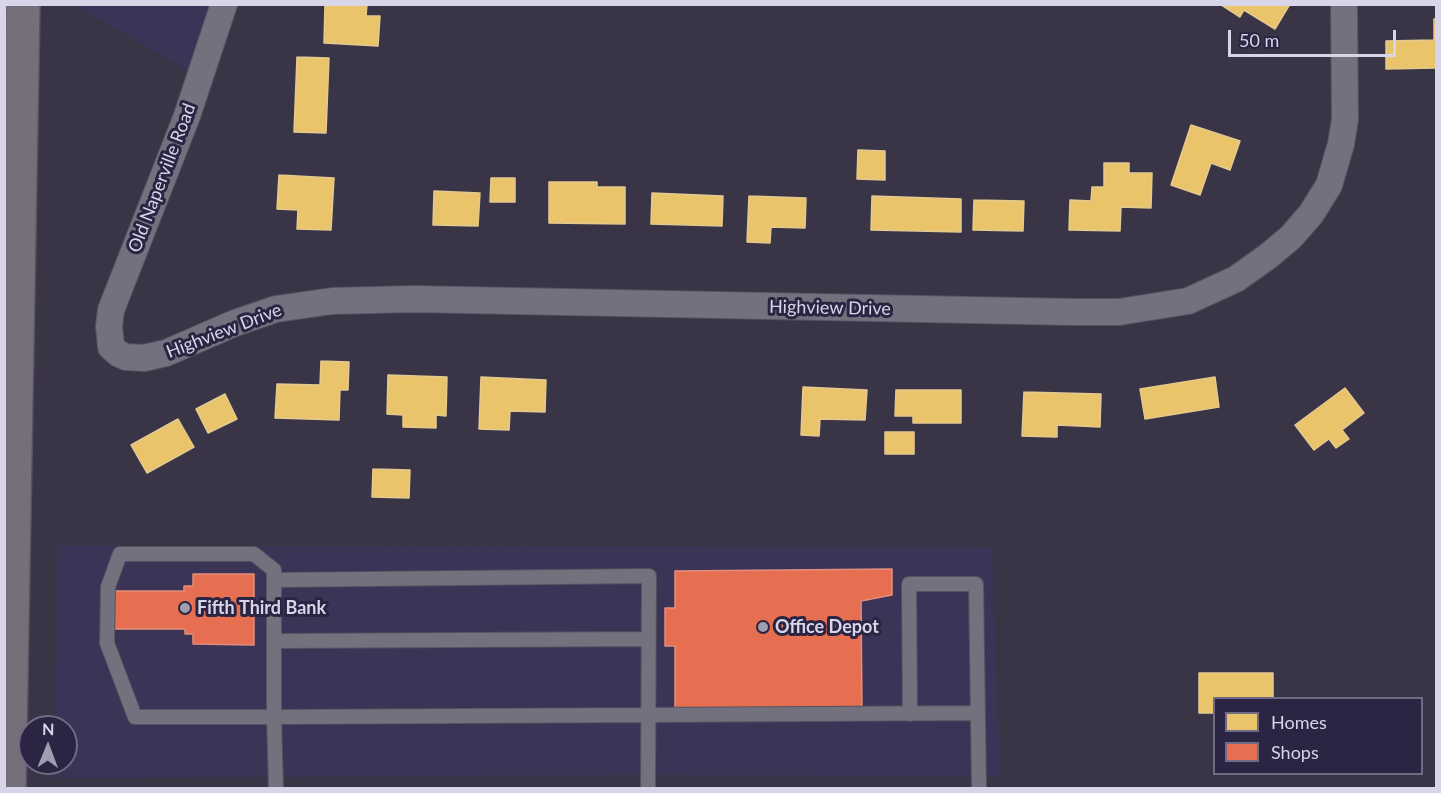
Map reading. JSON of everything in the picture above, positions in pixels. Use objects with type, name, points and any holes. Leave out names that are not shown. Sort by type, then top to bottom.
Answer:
[{"type":"main road","points":[[9,789],[11,309],[23,4]]},
{"type":"street","name":"Old Naperville Road","points":[[114,351],[109,339],[111,310],[187,116],[224,4]]},
{"type":"street","name":"Highview Drive","points":[[114,351],[126,357],[151,357],[276,309],[332,300],[413,298],[1073,312],[1119,312],[1188,301],[1236,279],[1267,257],[1291,237],[1322,198],[1334,171],[1345,119],[1344,4]]},
{"type":"lane","points":[[276,789],[274,717],[274,570],[254,554],[120,554],[108,587],[107,643],[135,717],[274,717],[910,714],[978,713]]},
{"type":"lane","points":[[274,580],[649,576],[648,789]]},
{"type":"lane","points":[[910,714],[909,584],[976,584],[979,789]]},
{"type":"lane","points":[[274,641],[649,639]]},
{"type":"shaded area","points":[[73,5],[221,5],[201,77]]},
{"type":"shaded area","points":[[57,546],[992,547],[1000,777],[651,775],[56,778],[56,775],[78,775],[78,715],[56,715]]},
{"type":"building: Homes","points":[[325,4],[367,4],[366,16],[380,16],[378,46],[324,43]]},
{"type":"building: Homes","points":[[1220,4],[1290,4],[1275,29],[1244,10],[1240,17]]},
{"type":"building: Homes","points":[[1434,19],[1436,19],[1436,68],[1386,69],[1386,41],[1434,40]]},
{"type":"building: Homes","points":[[297,57],[329,58],[326,133],[294,132]]},
{"type":"building: Homes","points":[[1191,125],[1240,141],[1230,170],[1211,163],[1200,195],[1171,185]]},
{"type":"building: Homes","points":[[858,150],[885,151],[885,180],[857,179]]},
{"type":"building: Homes","points":[[1104,163],[1129,163],[1129,173],[1152,173],[1151,208],[1121,207],[1120,231],[1069,230],[1070,200],[1091,201],[1092,187],[1104,187]]},
{"type":"building: Homes","points":[[279,175],[334,178],[331,230],[297,229],[298,210],[277,209]]},
{"type":"building: Homes","points":[[491,178],[515,178],[515,202],[490,202]]},
{"type":"building: Homes","points":[[549,182],[597,182],[597,187],[625,187],[625,224],[549,223]]},
{"type":"building: Homes","points":[[434,191],[480,193],[478,226],[433,225]]},
{"type":"building: Homes","points":[[652,193],[723,196],[722,226],[651,224]]},
{"type":"building: Homes","points":[[749,196],[806,198],[805,228],[771,227],[770,243],[747,242]]},
{"type":"building: Homes","points":[[872,196],[961,199],[961,232],[871,230]]},
{"type":"building: Homes","points":[[974,200],[1024,201],[1023,231],[973,230]]},
{"type":"building: Homes","points":[[321,361],[349,362],[348,390],[340,390],[339,420],[275,418],[277,384],[320,385]]},
{"type":"building: Homes","points":[[388,375],[447,377],[446,416],[436,415],[436,428],[403,427],[403,415],[387,414]]},
{"type":"building: Homes","points":[[481,377],[546,380],[545,412],[510,411],[509,430],[479,429]]},
{"type":"building: Homes","points":[[1215,377],[1219,407],[1145,419],[1140,389]]},
{"type":"building: Homes","points":[[803,387],[867,390],[865,420],[820,419],[819,436],[801,435]]},
{"type":"building: Homes","points":[[1345,388],[1364,413],[1342,430],[1349,439],[1336,448],[1329,439],[1314,450],[1295,425]]},
{"type":"building: Homes","points":[[896,390],[961,390],[961,423],[913,423],[913,416],[895,416]]},
{"type":"building: Homes","points":[[1024,392],[1101,394],[1100,427],[1057,425],[1057,437],[1022,436]]},
{"type":"building: Homes","points":[[225,394],[237,419],[208,433],[196,409]]},
{"type":"building: Homes","points":[[178,419],[194,447],[147,473],[131,445]]},
{"type":"building: Homes","points":[[885,432],[914,432],[914,454],[885,454]]},
{"type":"building: Homes","points":[[373,469],[410,470],[409,498],[372,497]]},
{"type":"building: Homes","points":[[1199,673],[1273,673],[1273,697],[1213,697],[1213,713],[1199,713]]},
{"type":"building: Shops","name":"Office Depot","points":[[892,569],[892,595],[861,601],[862,712],[675,713],[675,646],[665,646],[665,608],[675,608],[675,571]]},
{"type":"building: Shops","name":"Fifth Third Bank","points":[[193,574],[254,574],[254,645],[193,644],[193,634],[185,634],[185,629],[114,629],[114,591],[184,591],[184,586],[193,586]]},
{"type":"place","name":"Fifth Third Bank","points":[[185,608]]},
{"type":"place","name":"Office Depot","points":[[763,627]]}]
